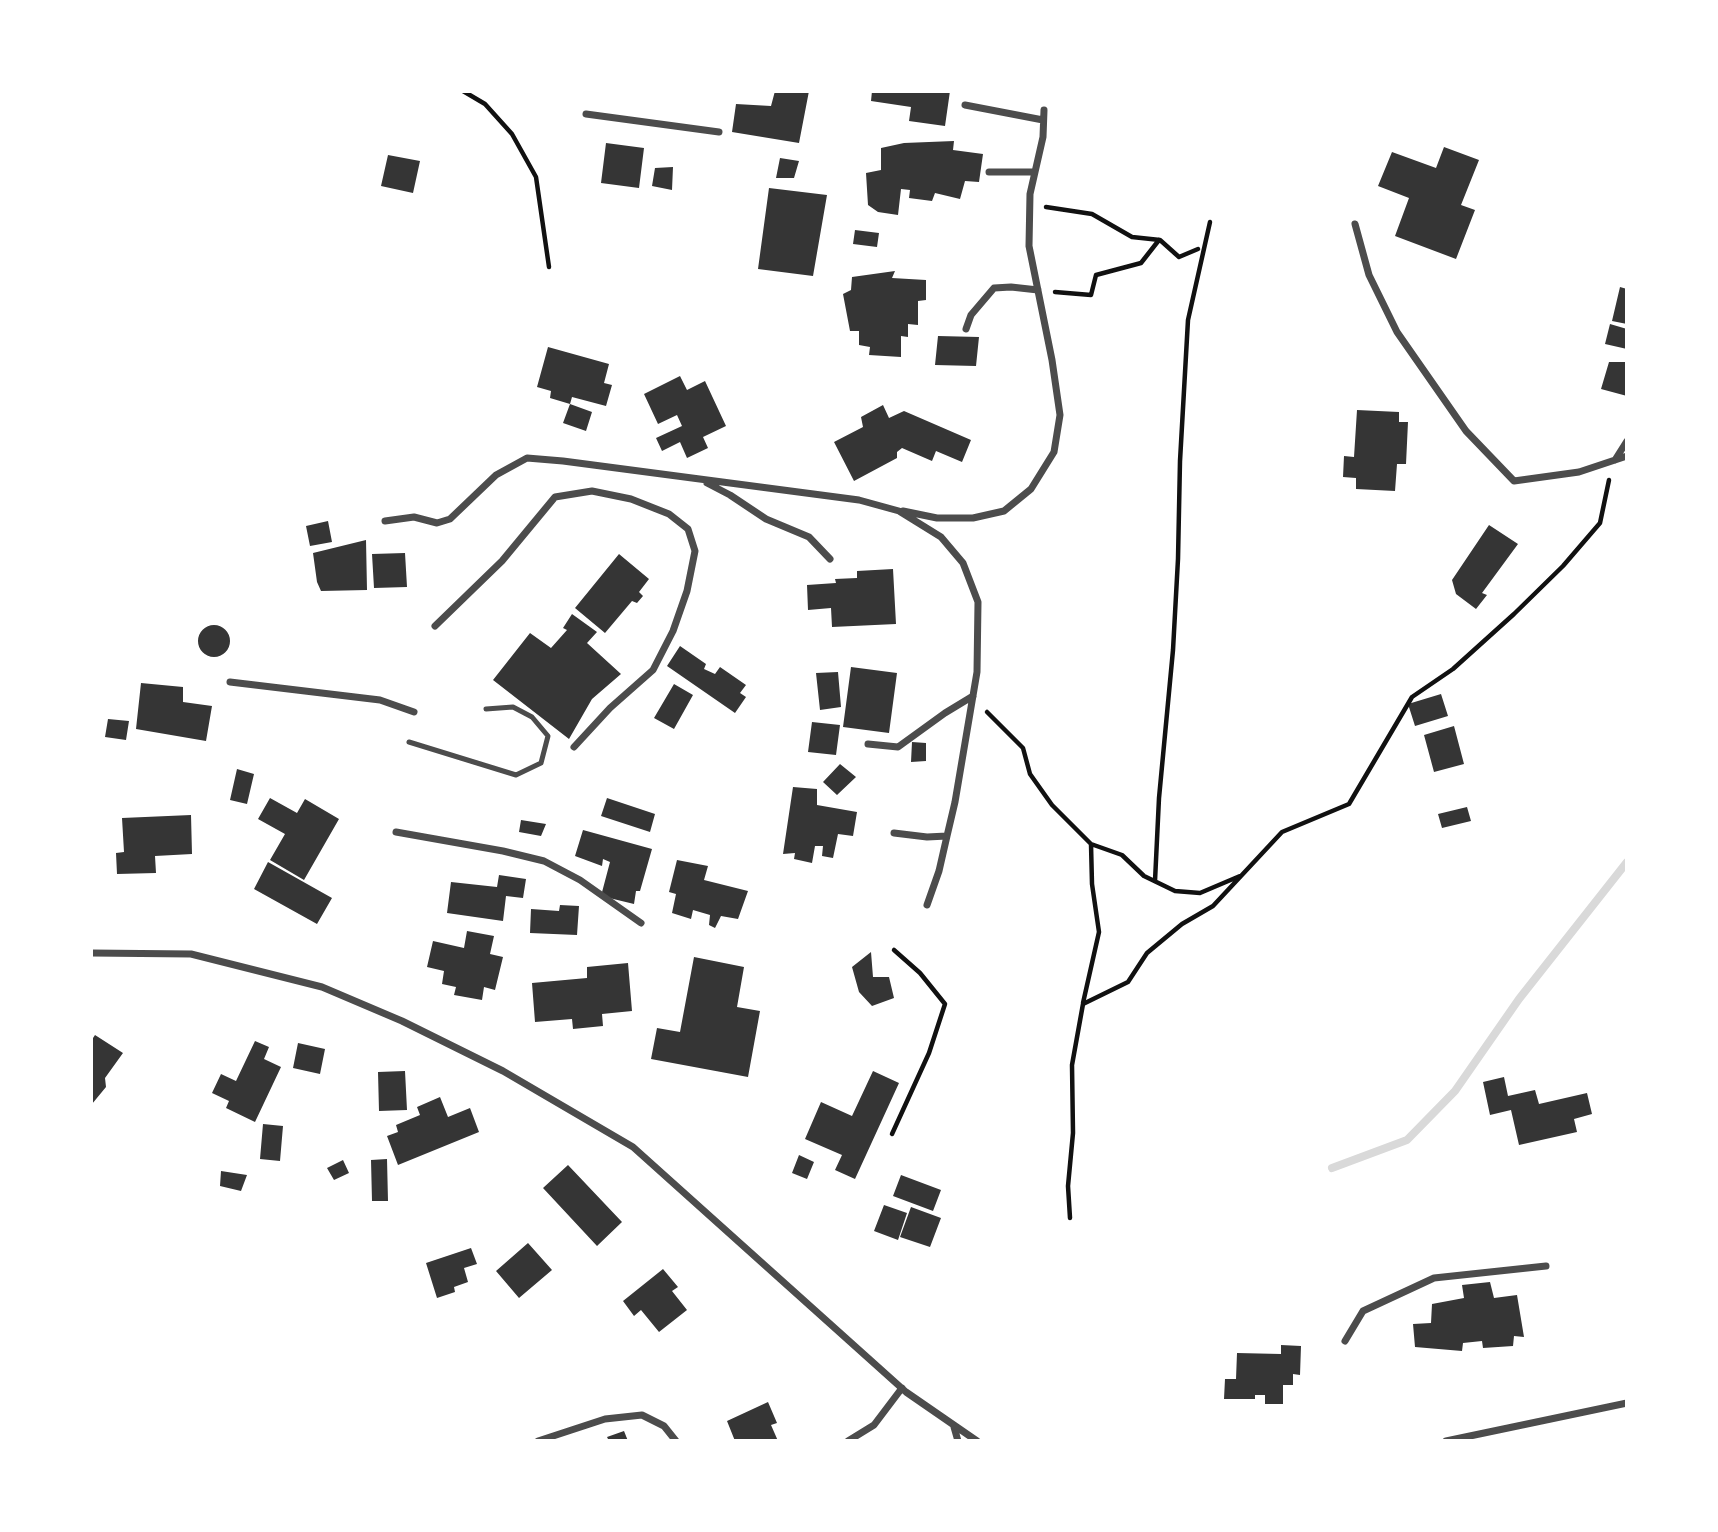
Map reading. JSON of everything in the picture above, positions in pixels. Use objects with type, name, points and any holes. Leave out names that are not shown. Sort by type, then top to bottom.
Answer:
[{"type":"street","points":[[965,105],[1043,120]]},
{"type":"street","points":[[385,521],[414,517],[437,523],[450,519],[496,475],[527,458],[859,500],[937,518],[973,518],[1004,511],[1031,489],[1054,452],[1060,415],[1052,359],[1029,246],[1030,205],[1034,172],[1043,137],[1044,110]]},
{"type":"street","points":[[586,114],[719,132]]},
{"type":"street","points":[[989,172],[1034,172]]},
{"type":"street","points":[[1355,224],[1370,275],[1397,332],[1466,431],[1514,481],[1579,472],[1627,456]]},
{"type":"street","points":[[966,328],[971,315],[994,288],[1038,290]]},
{"type":"street","points":[[1614,460],[1627,441]]},
{"type":"street","points":[[700,479],[766,519],[808,537],[830,559]]},
{"type":"street","points":[[435,626],[502,561],[555,497],[592,491],[631,499],[669,514],[688,529],[695,551],[687,591],[673,631],[653,670],[610,708],[574,747]]},
{"type":"street","points":[[899,511],[941,537],[963,563],[978,603],[976,672],[955,802],[939,871],[927,905]]},
{"type":"street","points":[[230,682],[380,700],[414,712]]},
{"type":"street","points":[[868,744],[898,747],[972,696]]},
{"type":"street","points":[[396,832],[544,861],[580,880],[641,923]]},
{"type":"street","points":[[894,834],[947,836]]},
{"type":"street","points":[[91,953],[191,954],[322,987],[402,1021],[503,1071],[633,1147],[902,1388],[977,1441]]},
{"type":"street","points":[[1345,1341],[1363,1311],[1434,1278],[1546,1266]]},
{"type":"street","points":[[848,1441],[873,1425],[902,1388]]},
{"type":"street","points":[[1446,1441],[1627,1403]]},
{"type":"street","points":[[538,1441],[605,1419],[642,1415],[664,1426],[676,1441]]},
{"type":"street","points":[[954,1427],[958,1441]]},
{"type":"lane","points":[[409,742],[516,775],[541,763],[548,736],[532,717],[513,707],[486,709]]},
{"type":"path","points":[[463,91],[485,104],[512,134],[536,177],[549,267]]},
{"type":"path","points":[[1030,205],[1092,214],[1132,237],[1160,240],[1179,257],[1198,249]]},
{"type":"path","points":[[1155,881],[1159,798],[1174,637],[1188,320],[1210,222]]},
{"type":"path","points":[[1038,290],[1090,295],[1096,275],[1141,263],[1160,240]]},
{"type":"path","points":[[1083,1004],[1128,982],[1147,953],[1182,924],[1213,906],[1282,832],[1349,804],[1412,697],[1453,670],[1514,614],[1563,566],[1600,523],[1611,474]]},
{"type":"path","points":[[983,710],[1023,748],[1030,774],[1044,795],[1091,844],[1122,855],[1144,876],[1175,891],[1200,893],[1243,875]]},
{"type":"path","points":[[1070,1218],[1068,1186],[1073,1133],[1072,1065],[1099,932],[1092,884],[1091,844]]},
{"type":"path","points":[[892,1134],[929,1053],[945,1004],[920,974],[894,950]]},
{"type":"building","points":[[775,91],[809,91],[799,143],[732,132],[736,104],[771,106]]},
{"type":"building","points":[[872,91],[950,91],[945,126],[909,121],[911,107],[871,101]]},
{"type":"building","points":[[954,141],[953,150],[983,154],[979,182],[965,181],[960,199],[935,193],[932,201],[909,198],[910,190],[901,189],[898,215],[878,212],[868,205],[866,173],[881,170],[881,148],[904,143]]},
{"type":"building","points":[[606,143],[644,148],[639,188],[601,183]]},
{"type":"building","points":[[1444,147],[1479,160],[1461,205],[1475,210],[1456,259],[1395,236],[1409,198],[1378,186],[1392,152],[1436,168]]},
{"type":"building","points":[[388,155],[420,161],[413,193],[381,186]]},
{"type":"building","points":[[780,158],[799,161],[794,178],[776,178]]},
{"type":"building","points":[[673,167],[672,190],[652,186],[655,168]]},
{"type":"building","points":[[769,188],[827,195],[813,276],[758,269]]},
{"type":"building","points":[[855,230],[879,233],[877,247],[853,244]]},
{"type":"building","points":[[895,271],[892,278],[926,280],[926,300],[918,301],[918,325],[908,324],[908,337],[901,336],[901,357],[869,355],[870,347],[859,345],[859,331],[850,331],[843,294],[851,290],[852,277]]},
{"type":"building","points":[[1620,287],[1627,289],[1627,324],[1612,321]]},
{"type":"building","points":[[1610,324],[1627,329],[1627,349],[1605,344]]},
{"type":"building","points":[[938,336],[979,337],[976,366],[935,365]]},
{"type":"building","points":[[548,347],[609,364],[604,383],[612,385],[606,406],[572,397],[570,404],[550,398],[551,391],[537,387]]},
{"type":"building","points":[[1609,362],[1627,362],[1627,396],[1601,389]]},
{"type":"building","points":[[680,376],[687,390],[705,381],[726,426],[703,437],[708,448],[687,458],[680,442],[662,451],[656,438],[682,426],[677,415],[658,424],[644,394]]},
{"type":"building","points":[[570,404],[592,412],[586,431],[563,423]]},
{"type":"building","points":[[883,405],[889,418],[904,411],[971,440],[962,462],[936,451],[932,461],[902,448],[897,452],[897,458],[854,481],[834,442],[863,427],[861,417]]},
{"type":"building","points":[[1357,410],[1399,412],[1399,422],[1408,422],[1406,464],[1397,464],[1395,491],[1356,489],[1356,478],[1343,477],[1344,456],[1354,457]]},
{"type":"building","points":[[328,521],[332,542],[310,546],[306,526]]},
{"type":"building","points":[[1489,525],[1518,544],[1482,593],[1487,595],[1476,609],[1456,594],[1452,580]]},
{"type":"building","points":[[366,540],[367,590],[321,591],[313,553]]},
{"type":"building","points":[[405,553],[407,587],[374,588],[372,554]]},
{"type":"building","points":[[619,554],[649,579],[639,592],[643,596],[637,603],[632,601],[605,633],[575,608]]},
{"type":"building","points":[[893,569],[896,624],[832,627],[831,608],[808,610],[807,585],[857,578],[857,571]]},
{"type":"building","points":[[572,614],[597,632],[587,643],[621,674],[592,699],[569,739],[493,680],[530,633],[551,648],[567,630],[563,628]]},
{"type":"building","points":[[214,625],[225,630],[230,641],[225,652],[214,657],[203,652],[198,641],[203,630]]},
{"type":"building","points":[[680,646],[706,664],[704,669],[715,674],[720,667],[746,685],[740,693],[746,697],[735,713],[667,666]]},
{"type":"building","points":[[851,667],[897,673],[889,733],[843,727]]},
{"type":"building","points":[[838,672],[841,707],[820,710],[816,673]]},
{"type":"building","points":[[141,683],[183,687],[183,702],[212,706],[206,741],[136,729]]},
{"type":"building","points":[[674,684],[693,695],[674,729],[654,718]]},
{"type":"building","points":[[1441,694],[1448,716],[1415,726],[1408,704]]},
{"type":"building","points":[[108,719],[129,721],[126,740],[105,737]]},
{"type":"building","points":[[812,722],[840,725],[836,755],[808,752]]},
{"type":"building","points":[[1454,726],[1464,764],[1434,772],[1424,735]]},
{"type":"building","points":[[912,742],[926,743],[926,761],[911,762]]},
{"type":"building","points":[[840,764],[856,777],[837,795],[823,782]]},
{"type":"building","points":[[237,769],[254,774],[247,804],[230,800]]},
{"type":"building","points":[[793,787],[817,789],[817,805],[857,812],[853,836],[838,834],[833,858],[822,856],[823,846],[815,846],[812,863],[794,859],[795,853],[783,854]]},
{"type":"building","points":[[270,798],[297,813],[305,799],[339,819],[304,880],[270,860],[285,834],[258,819]]},
{"type":"building","points":[[607,798],[655,814],[650,832],[601,816]]},
{"type":"building","points":[[1467,807],[1471,821],[1442,828],[1438,814]]},
{"type":"building","points":[[191,815],[192,854],[155,856],[156,873],[117,874],[116,853],[124,852],[122,818]]},
{"type":"building","points":[[521,820],[546,824],[541,836],[519,832]]},
{"type":"building","points":[[583,830],[652,849],[640,891],[636,891],[634,904],[601,896],[610,862],[603,859],[602,866],[575,856]]},
{"type":"building","points":[[677,860],[708,866],[704,880],[748,891],[738,919],[721,916],[715,928],[709,925],[710,915],[693,910],[691,919],[672,913],[676,894],[669,892]]},
{"type":"building","points":[[268,862],[332,898],[317,924],[254,889]]},
{"type":"building","points":[[499,875],[526,879],[523,898],[506,896],[503,921],[447,913],[451,882],[497,887]]},
{"type":"building","points":[[560,905],[579,906],[577,935],[530,933],[531,909],[559,911]]},
{"type":"building","points":[[467,931],[494,936],[490,954],[503,957],[495,990],[484,987],[482,1000],[454,995],[456,987],[442,984],[444,971],[427,967],[433,941],[464,948]]},
{"type":"building","points":[[871,952],[873,977],[889,977],[894,998],[872,1006],[859,992],[852,967]]},
{"type":"building","points":[[694,957],[744,967],[737,1007],[760,1011],[748,1077],[651,1059],[657,1028],[680,1032]]},
{"type":"building","points":[[628,963],[632,1011],[602,1014],[603,1026],[573,1029],[572,1019],[535,1022],[532,983],[587,978],[587,967]]},
{"type":"building","points":[[95,1035],[123,1053],[105,1078],[106,1087],[92,1104],[91,1041]]},
{"type":"building","points":[[255,1041],[269,1047],[264,1059],[281,1067],[255,1122],[226,1108],[229,1101],[212,1093],[221,1074],[236,1081]]},
{"type":"building","points":[[298,1043],[325,1049],[320,1074],[293,1068]]},
{"type":"building","points":[[405,1071],[407,1110],[379,1111],[378,1072]]},
{"type":"building","points":[[873,1071],[899,1083],[855,1179],[835,1170],[842,1155],[805,1139],[821,1102],[852,1116]]},
{"type":"building","points":[[1504,1077],[1508,1096],[1535,1090],[1539,1104],[1587,1093],[1592,1114],[1574,1119],[1577,1132],[1519,1145],[1511,1110],[1490,1115],[1483,1082]]},
{"type":"building","points":[[440,1097],[448,1117],[470,1108],[479,1132],[398,1165],[387,1136],[398,1132],[396,1125],[420,1115],[417,1107]]},
{"type":"building","points":[[263,1124],[283,1126],[280,1161],[260,1159]]},
{"type":"building","points":[[799,1155],[814,1162],[807,1179],[792,1173]]},
{"type":"building","points":[[387,1159],[388,1201],[372,1201],[371,1160]]},
{"type":"building","points":[[343,1160],[349,1173],[334,1180],[327,1168]]},
{"type":"building","points":[[568,1165],[622,1222],[597,1246],[543,1188]]},
{"type":"building","points":[[221,1171],[247,1175],[241,1191],[220,1186]]},
{"type":"building","points":[[901,1175],[941,1190],[933,1211],[893,1196]]},
{"type":"building","points":[[884,1205],[907,1213],[898,1240],[874,1231]]},
{"type":"building","points":[[911,1207],[941,1218],[930,1247],[900,1237]]},
{"type":"building","points":[[528,1243],[552,1270],[519,1298],[496,1271]]},
{"type":"building","points":[[471,1248],[477,1264],[464,1268],[468,1282],[454,1287],[455,1292],[437,1298],[426,1263]]},
{"type":"building","points":[[663,1269],[678,1287],[672,1291],[687,1310],[659,1332],[641,1310],[634,1316],[623,1301]]},
{"type":"building","points":[[1490,1282],[1494,1298],[1517,1295],[1524,1337],[1514,1336],[1513,1346],[1483,1348],[1482,1341],[1463,1343],[1462,1351],[1415,1347],[1413,1324],[1431,1323],[1432,1304],[1464,1298],[1462,1285]]},
{"type":"building","points":[[1281,1345],[1301,1346],[1300,1375],[1293,1374],[1293,1385],[1283,1385],[1283,1404],[1265,1404],[1265,1395],[1255,1395],[1255,1399],[1224,1399],[1225,1379],[1236,1379],[1237,1353],[1281,1354]]},
{"type":"building","points":[[768,1402],[777,1423],[771,1425],[778,1441],[735,1441],[727,1421]]},
{"type":"building","points":[[624,1431],[628,1441],[609,1441],[607,1437]]},
{"type":"waterway","points":[[1332,1168],[1407,1140],[1455,1091],[1519,999],[1627,862]]}]
